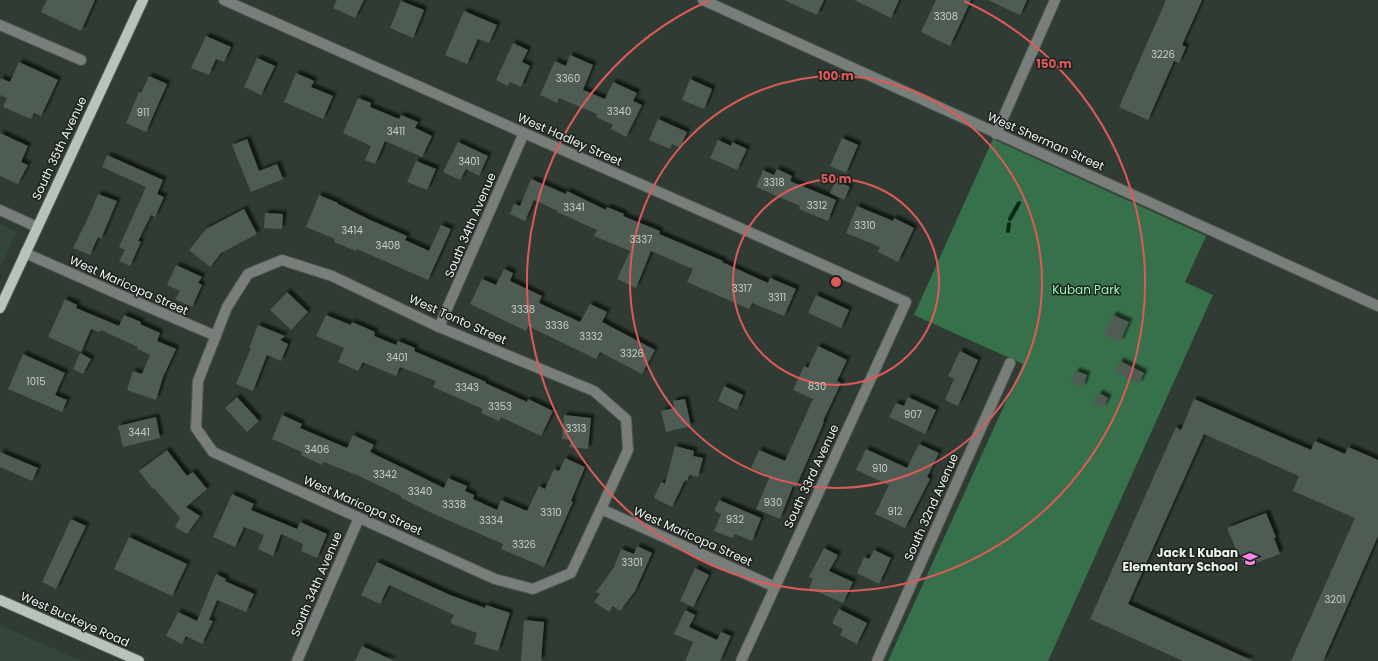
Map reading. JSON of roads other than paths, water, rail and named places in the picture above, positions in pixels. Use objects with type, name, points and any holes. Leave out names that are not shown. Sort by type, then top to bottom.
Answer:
[{"type":"main road","name":"South 35th Avenue","points":[[0,308],[143,0]]},
{"type":"main road","name":"West Buckeye Road","points":[[0,600],[139,661]]},
{"type":"street","name":"West Hadley Street","points":[[224,0],[906,302]]},
{"type":"street","name":"West Sherman Street","points":[[703,0],[1378,306]]},
{"type":"street","points":[[996,134],[1055,0]]},
{"type":"street","points":[[0,25],[81,60]]},
{"type":"street","name":"South 34th Avenue","points":[[440,327],[524,133]]},
{"type":"street","points":[[0,210],[37,227]]},
{"type":"street","name":"West Maricopa Street","points":[[25,253],[216,336],[198,381],[196,428],[213,452],[358,518],[495,579],[533,589],[571,573],[601,509],[775,587]]},
{"type":"street","name":"West Tonto Street","points":[[216,336],[227,307],[248,274],[282,260],[332,276],[440,327],[594,391],[626,419],[628,450],[601,509]]},
{"type":"street","name":"South 33rd Avenue","points":[[741,661],[906,302]]},
{"type":"street","name":"South 32nd Avenue","points":[[877,661],[1010,363]]},
{"type":"street","name":"South 34th Avenue","points":[[297,661],[358,518]]},
{"type":"waterway","points":[[1010,219],[1019,203]]},
{"type":"waterway","points":[[1008,231],[1009,224]]},
{"type":"place","name":"Jack L Kuban Elementary School","points":[[1250,559]]},
{"type":"park label","name":"Kuban Park","points":[[1086,289]]}]
